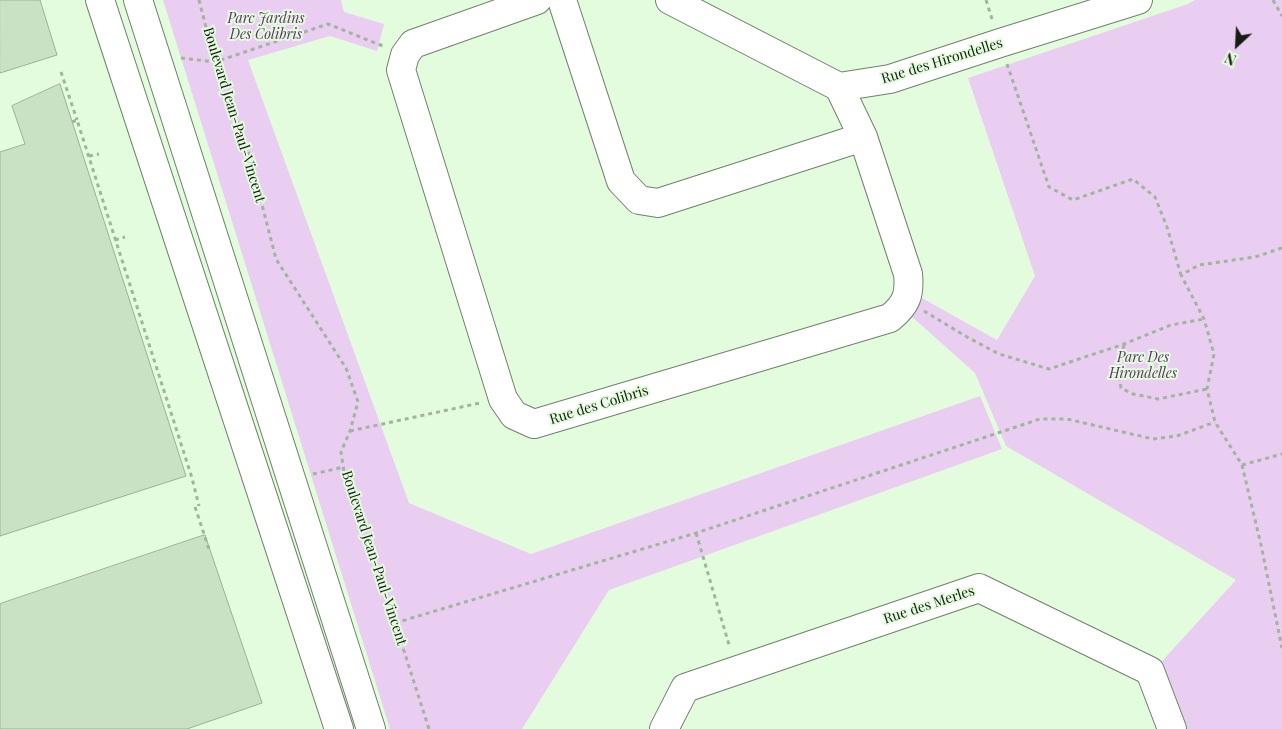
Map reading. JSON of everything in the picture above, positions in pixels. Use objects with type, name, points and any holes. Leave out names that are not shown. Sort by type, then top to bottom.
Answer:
[{"type":"street","points":[[100,0],[339,729]]},
{"type":"street","points":[[138,0],[372,729]]},
{"type":"street","points":[[405,55],[413,44],[538,0]]},
{"type":"street","points":[[562,0],[621,181],[639,200],[658,202],[863,137]]},
{"type":"street","points":[[670,0],[839,86],[863,137],[908,274],[909,288],[906,300]]},
{"type":"street","name":"Rue des Hirondelles","points":[[839,86],[890,79],[1138,0]]},
{"type":"street","points":[[121,64],[156,54]]},
{"type":"street","name":"Rue des Colibris","points":[[405,55],[401,70],[503,399],[514,415],[534,424],[890,318],[906,300]]},
{"type":"street","points":[[260,490],[292,480]]},
{"type":"street","name":"Rue des Merles","points":[[664,729],[686,688],[979,588],[1150,671],[1172,729]]},
{"type":"path","name":"Boulevard Jean-Paul-Vincent","points":[[199,0],[215,62],[248,150],[276,259],[346,368],[358,402],[350,431],[341,452],[345,479],[395,623],[429,729]]},
{"type":"path","points":[[986,0],[1049,187],[1073,200],[1133,179],[1155,197],[1167,227],[1181,275],[1204,319],[1214,354],[1207,389],[1214,422],[1242,465],[1282,648]]},
{"type":"path","points":[[1273,0],[1282,16]]},
{"type":"path","points":[[156,54],[215,62],[328,24],[405,55]]},
{"type":"path","points":[[61,72],[89,156],[210,552]]},
{"type":"path","points":[[72,122],[77,120]]},
{"type":"path","points":[[89,156],[99,154]]},
{"type":"path","points":[[115,240],[125,237]]},
{"type":"path","points":[[1181,275],[1199,264],[1256,257],[1282,248]]},
{"type":"path","points":[[906,300],[999,354],[1048,369],[1124,344],[1171,325],[1204,319]]},
{"type":"path","points":[[1124,344],[1118,370],[1121,388],[1132,394],[1158,398],[1207,389]]},
{"type":"path","points":[[350,431],[503,399]]},
{"type":"path","points":[[395,623],[696,534],[1040,418],[1067,419],[1153,439],[1177,436],[1214,422]]},
{"type":"path","points":[[1242,465],[1282,454]]},
{"type":"path","points":[[292,480],[344,467]]},
{"type":"path","points":[[696,534],[737,670]]},
{"type":"green space","name":"Parc Jardins Des Colibris","points":[[163,0],[341,0],[344,12],[384,24],[377,51],[330,36],[248,60],[409,503],[531,554],[980,396],[1002,449],[609,590],[522,729],[390,729]]},
{"type":"green space","name":"Parc Des Hirondelles","points":[[1195,0],[1282,0],[1282,729],[1176,729],[1153,671],[1236,580],[1006,446],[975,373],[910,315],[920,297],[997,340],[1035,276],[968,78],[1188,4]]},
{"type":"building","points":[[0,0],[40,0],[57,55],[0,73]]},
{"type":"building","points":[[60,84],[186,476],[0,536],[0,152],[25,144],[12,106]]},
{"type":"building","points":[[205,535],[262,703],[187,729],[0,729],[0,604]]}]
